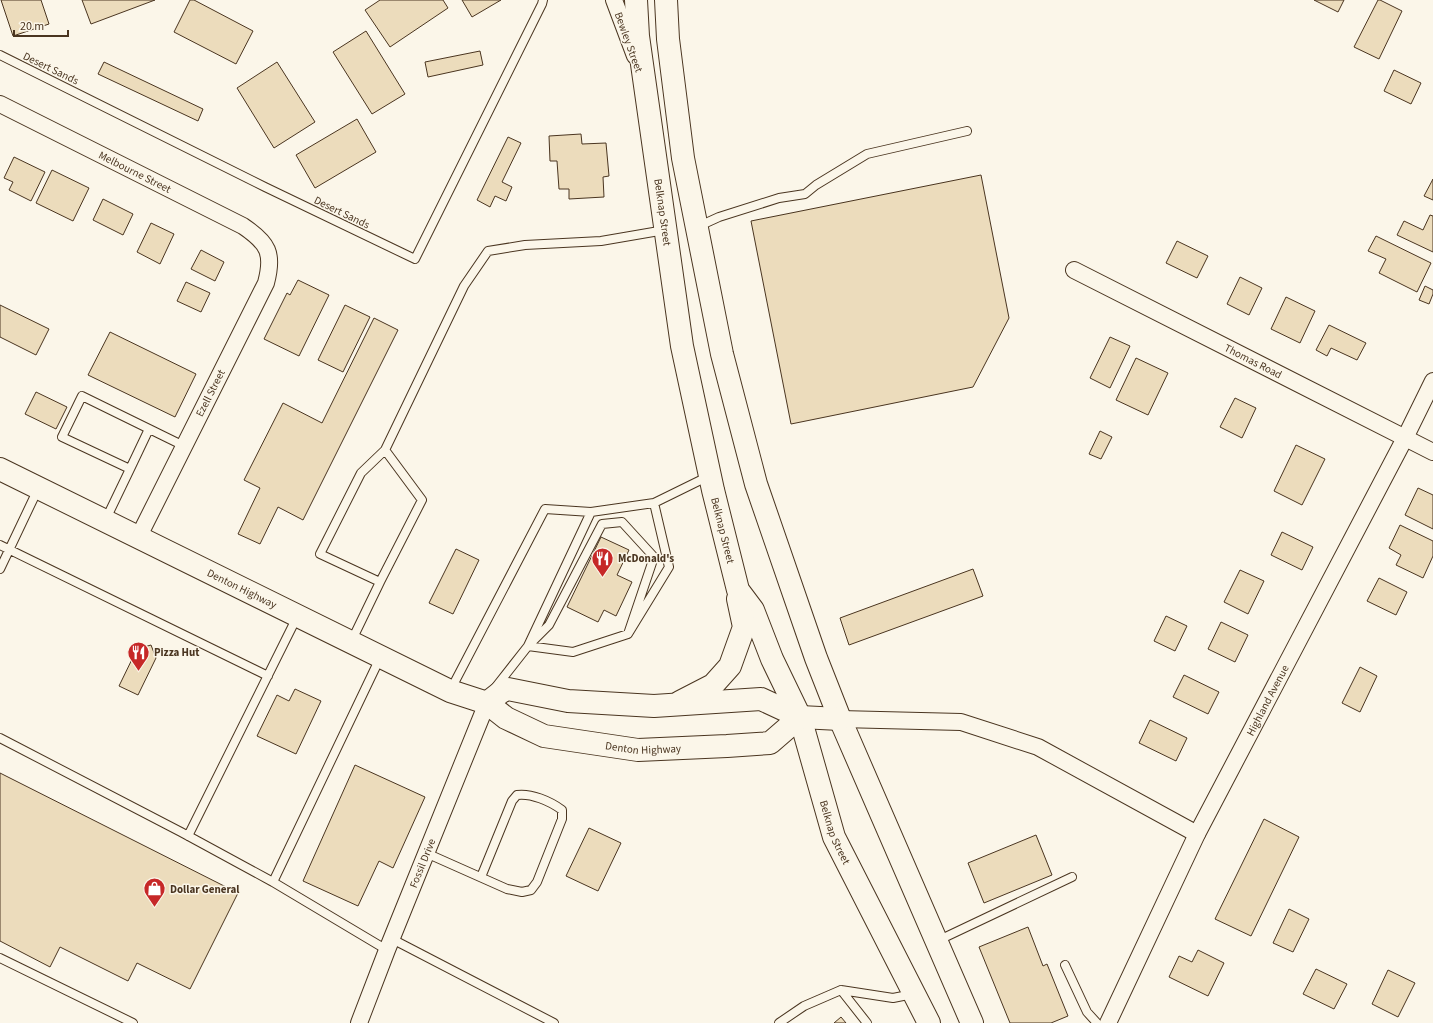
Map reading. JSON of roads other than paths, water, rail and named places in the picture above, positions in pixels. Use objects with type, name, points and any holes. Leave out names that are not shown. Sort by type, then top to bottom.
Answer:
[{"type":"main road","name":"Belknap Street","points":[[636,0],[638,36],[682,346],[710,476],[738,590],[753,610],[772,659],[800,717],[834,837],[929,1023]]},
{"type":"main road","points":[[666,0],[668,39],[683,158],[722,354],[756,484],[816,658],[840,719],[972,1023]]},
{"type":"main road","name":"Denton Highway","points":[[0,469],[450,691],[487,703],[506,718],[544,736],[638,750],[770,743],[800,717]]},
{"type":"main road","points":[[674,705],[713,685],[730,666],[744,627],[739,604],[738,590]]},
{"type":"main road","points":[[487,703],[501,692],[508,689],[568,701],[654,706],[761,699],[800,717],[840,719]]},
{"type":"street","name":"Bewley Street","points":[[614,0],[645,84]]},
{"type":"street","name":"Melbourne Street","points":[[0,104],[243,226],[257,235],[265,247]]},
{"type":"street","name":"Ezell Street","points":[[138,538],[266,283],[270,268],[270,255],[265,247]]},
{"type":"street","name":"Thomas Road","points":[[1074,270],[1433,452]]},
{"type":"street","name":"Highland Avenue","points":[[1108,1023],[1197,834],[1405,438],[1433,381]]},
{"type":"street","name":"Fossil Drive","points":[[359,1023],[389,944],[487,703]]},
{"type":"street","points":[[840,719],[961,722],[1038,747],[1197,834]]},
{"type":"lane","name":"Desert Sands","points":[[0,55],[265,187],[415,259],[543,0]]},
{"type":"lane","points":[[696,227],[719,217],[779,198],[805,194],[816,185],[867,154],[967,131]]},
{"type":"lane","points":[[380,582],[320,554],[361,473],[385,450],[464,286],[488,251],[525,245],[601,240],[666,230]]},
{"type":"lane","points":[[130,469],[62,437],[82,396],[184,446]]},
{"type":"lane","points":[[105,522],[149,428]]},
{"type":"lane","points":[[350,642],[422,500],[385,450]]},
{"type":"lane","points":[[450,691],[545,509],[591,512],[654,503],[710,476]]},
{"type":"lane","points":[[0,569],[39,488]]},
{"type":"lane","points":[[528,646],[573,652],[628,634],[669,567],[654,503]]},
{"type":"lane","points":[[528,646],[591,512]]},
{"type":"lane","points":[[487,703],[498,684],[528,646],[549,625],[602,524],[622,522],[654,557],[628,634]]},
{"type":"lane","points":[[0,545],[268,676]]},
{"type":"lane","points":[[188,836],[298,616]]},
{"type":"lane","points":[[273,882],[380,657]]},
{"type":"lane","points":[[0,738],[188,836],[389,944],[554,1023]]},
{"type":"lane","points":[[426,853],[481,878],[514,890],[522,892],[531,890],[537,882],[562,819],[562,810],[554,805],[525,793],[516,795],[512,801],[481,878]]},
{"type":"lane","points":[[936,941],[1072,877]]},
{"type":"lane","points":[[0,958],[133,1023]]},
{"type":"lane","points":[[1065,965],[1087,1012],[1097,1023]]},
{"type":"lane","points":[[841,990],[867,1023]]},
{"type":"lane","points":[[779,1023],[804,1006],[841,990],[893,998],[914,993]]},
{"type":"place","name":"McDonald's","points":[[603,578]]},
{"type":"place","name":"Pizza Hut","points":[[138,672]]},
{"type":"place","name":"Dollar General","points":[[155,908]]}]
